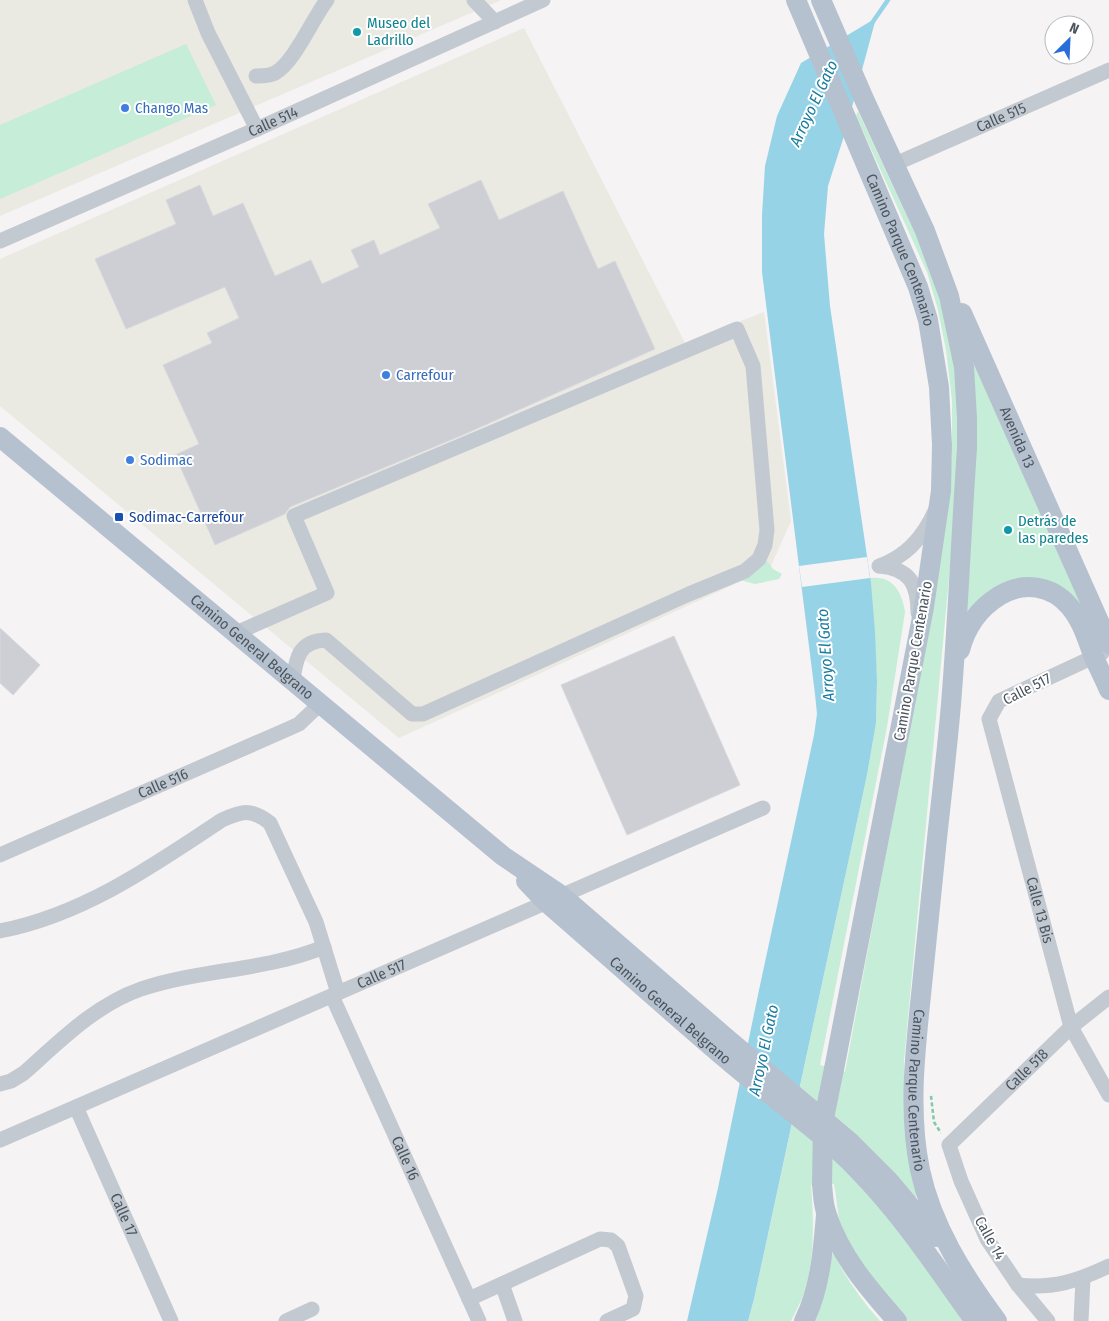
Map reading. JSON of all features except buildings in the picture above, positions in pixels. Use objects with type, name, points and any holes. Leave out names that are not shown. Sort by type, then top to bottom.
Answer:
[{"type":"main road","name":"Camino Parque Centenario","points":[[796,0],[918,287],[928,320],[939,387],[942,429],[941,478],[924,607],[823,1123],[822,1184],[826,1213],[842,1249],[856,1271],[897,1321]]},
{"type":"main road","name":"Camino Parque Centenario","points":[[821,0],[925,231],[949,296],[964,367],[966,448],[952,684],[916,1046],[914,1109],[920,1169],[928,1198],[947,1244],[974,1289],[997,1321]]},
{"type":"main road","name":"Avenida 13","points":[[925,231],[1104,650],[1109,690]]},
{"type":"main road","name":"Camino General Belgrano","points":[[0,437],[553,898],[724,1036],[799,1108],[884,1198],[975,1321]]},
{"type":"main road","name":"Avenida 13","points":[[952,684],[962,643],[972,620],[992,600],[1004,593],[1024,586],[1035,586],[1045,589],[1064,600],[1104,650]]},
{"type":"main road","name":"Camino General Belgrano","points":[[553,898],[727,1060],[851,1143],[888,1180],[926,1225],[974,1289]]},
{"type":"main road","points":[[804,1321],[813,1300],[817,1284],[826,1213]]},
{"type":"street","points":[[196,0],[208,33],[256,129]]},
{"type":"street","points":[[256,76],[271,75],[278,72],[289,59],[327,0]]},
{"type":"street","points":[[474,0],[495,22]]},
{"type":"street","name":"Calle 514","points":[[0,241],[543,0]]},
{"type":"street","name":"Calle 515","points":[[895,164],[1109,70]]},
{"type":"street","points":[[236,633],[327,593],[294,516],[737,329],[753,366],[767,530],[765,545],[759,559],[746,571],[689,594],[423,714],[412,714],[326,640],[317,640],[304,648],[296,660],[293,680]]},
{"type":"street","points":[[918,636],[918,604],[911,581],[900,570],[879,566],[892,562],[905,553],[922,535],[934,512],[941,478]]},
{"type":"street","name":"Calle 517","points":[[989,719],[999,701],[1104,650]]},
{"type":"street","name":"Calle 516","points":[[0,855],[299,724],[320,704]]},
{"type":"street","name":"Calle 13 Bis","points":[[989,719],[1071,1027],[1109,1095]]},
{"type":"street","name":"Calle 517","points":[[0,1140],[763,808]]},
{"type":"street","name":"Calle 16","points":[[0,931],[18,928],[54,916],[100,895],[142,873],[234,814],[248,812],[259,815],[270,823],[316,922],[335,994],[479,1321]]},
{"type":"street","points":[[0,1084],[11,1081],[24,1073],[97,1011],[116,1000],[166,982],[271,964],[324,947]]},
{"type":"street","name":"Calle 518","points":[[949,1145],[1071,1027],[1109,997]]},
{"type":"street","name":"Calle 17","points":[[76,1107],[171,1321]]},
{"type":"street","name":"Calle 14","points":[[949,1145],[961,1181],[987,1239],[1018,1284],[1048,1321]]},
{"type":"street","points":[[469,1299],[600,1239],[611,1240],[618,1246],[636,1296],[636,1302],[633,1309],[607,1321]]},
{"type":"street","points":[[1018,1284],[1037,1287],[1048,1286],[1083,1278],[1109,1266]]},
{"type":"street","points":[[1080,1321],[1083,1278]]},
{"type":"street","points":[[502,1284],[515,1321]]},
{"type":"street","points":[[286,1321],[312,1309]]},
{"type":"shaded area","name":"Chango Mas","points":[[0,0],[501,0],[0,216]]},
{"type":"shaded area","name":"Carrefour","points":[[524,28],[685,343],[764,312],[791,521],[770,568],[399,738],[0,406],[0,259]]},
{"type":"green space","points":[[186,44],[216,105],[0,199],[0,125]]},
{"type":"green space","points":[[858,111],[932,270],[953,350],[959,428],[954,524],[904,1060],[908,1129],[917,1197],[914,1197],[799,1091],[867,775],[876,723],[877,681],[870,578],[885,579],[895,586],[902,598],[905,612],[887,727],[820,1065],[845,1072],[926,640],[950,491],[952,400],[946,350],[938,310],[927,272],[856,116]]},
{"type":"green space","points":[[968,349],[1093,631],[1052,583],[966,614]]},
{"type":"green space","points":[[767,561],[773,569],[782,574],[779,579],[755,584],[740,580]]},
{"type":"green space","points":[[793,1119],[867,1187],[966,1321],[908,1321],[871,1278],[847,1241],[840,1224],[834,1184],[811,1185],[813,1227],[810,1269],[803,1296],[791,1321],[748,1321]]},
{"type":"green space","points":[[833,1252],[854,1288],[880,1321],[811,1321]]},
{"type":"water","points":[[876,18],[845,133],[828,186],[824,234],[830,306],[871,583],[877,681],[876,723],[867,775],[748,1321],[687,1321],[718,1188],[817,714],[762,272],[762,215],[765,166],[777,116],[801,63]]},
{"type":"pier","points":[[867,557],[870,578],[802,587],[799,566]]},
{"type":"waterway","name":"Arroyo El Gato","points":[[872,23],[888,0]]},
{"type":"place","name":"Museo del Ladrillo","points":[[357,32]]},
{"type":"place","name":"Chango Mas","points":[[125,108]]},
{"type":"place","name":"Carrefour","points":[[386,375]]},
{"type":"place","name":"Sodimac","points":[[130,460]]},
{"type":"place","name":"Sodimac-Carrefour","points":[[119,517]]},
{"type":"place","name":"Detrás de las paredes","points":[[1008,530]]}]
